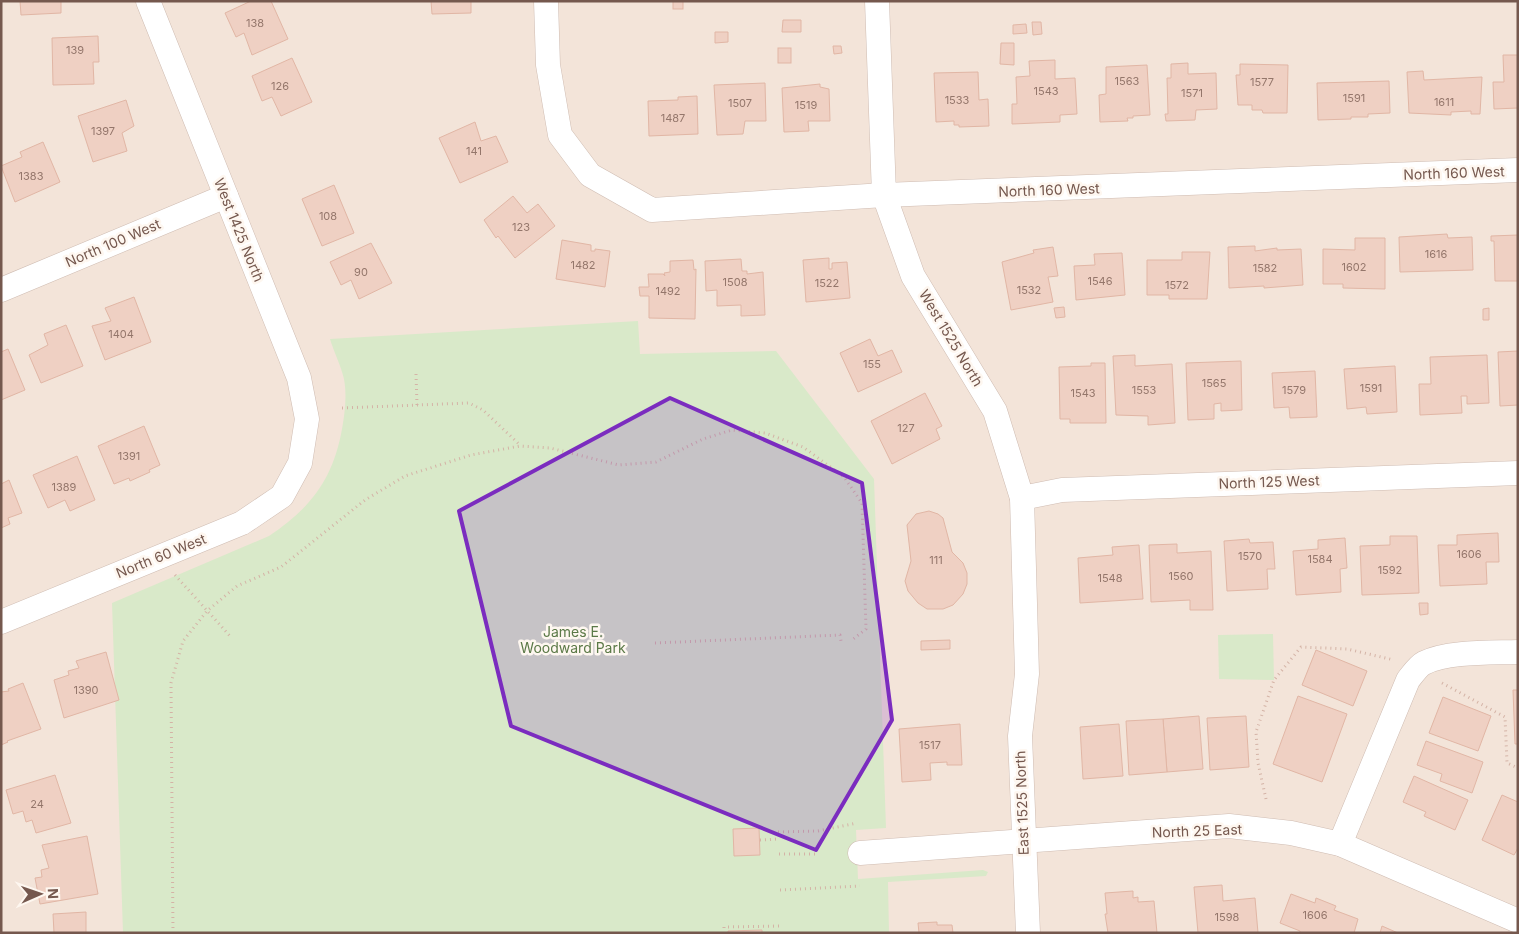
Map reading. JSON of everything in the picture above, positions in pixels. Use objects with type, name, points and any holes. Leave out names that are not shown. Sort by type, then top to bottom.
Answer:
[{"type":"street","name":"West 1425 North","points":[[148,1],[298,378],[307,419],[300,463]]},
{"type":"street","name":"North 160 West","points":[[546,1],[548,65],[560,135],[590,175],[652,210],[884,195],[1518,170]]},
{"type":"street","name":"West 1525 North","points":[[877,1],[884,195],[913,276],[995,411],[1022,498],[1027,674]]},
{"type":"street","name":"North 100 West","points":[[1,290],[226,196]]},
{"type":"street","name":"North 60 West","points":[[1,622],[242,523],[282,496],[300,463]]},
{"type":"street","name":"North 125 West","points":[[1022,498],[1062,490],[1518,473]]},
{"type":"street","points":[[1340,844],[1408,680],[1430,672],[1461,654],[1518,652]]},
{"type":"street","name":"East 1525 North","points":[[1027,674],[1020,736],[1028,933]]},
{"type":"street","name":"North 25 East","points":[[860,853],[1229,826],[1292,833],[1340,844],[1518,921]]},
{"type":"path","points":[[416,374],[417,405]]},
{"type":"path","points":[[342,408],[476,405],[520,446]]},
{"type":"path","points":[[173,933],[170,683],[183,641],[207,611],[237,586],[281,567],[365,500],[406,476],[471,455],[520,446],[550,448],[619,465],[656,462],[703,440],[732,430],[765,433],[803,447],[844,477],[862,503],[866,629],[852,640]]},
{"type":"path","points":[[174,574],[230,636]]},
{"type":"path","points":[[655,643],[840,635],[841,641]]},
{"type":"path","points":[[1266,799],[1258,763],[1256,732],[1274,680],[1301,647],[1347,649],[1400,661]]},
{"type":"path","points":[[1430,672],[1505,717],[1507,763],[1518,768]]},
{"type":"path","points":[[778,832],[818,831],[857,823]]},
{"type":"path","points":[[760,840],[778,839]]},
{"type":"path","points":[[779,854],[819,854]]},
{"type":"path","points":[[780,890],[860,886]]},
{"type":"path","points":[[724,933],[724,927],[781,926]]},
{"type":"highlighted area","points":[[670,398],[862,483],[892,720],[816,850],[511,726],[459,511]]},
{"type":"shaded area","points":[[1,1],[1518,1],[1518,933],[1,933]]},
{"type":"green space","name":"James E. Woodward Park","points":[[638,321],[640,354],[776,351],[874,479],[886,828],[856,830],[858,879],[983,870],[988,872],[986,876],[888,882],[889,933],[123,933],[112,603],[269,536],[297,514],[318,491],[333,463],[344,417],[344,379],[330,339]]},
{"type":"green space","points":[[1273,634],[1274,680],[1219,679],[1218,635]]},
{"type":"building","points":[[20,1],[61,1],[61,13],[21,15]]},
{"type":"building","points":[[251,1],[271,1],[288,39],[252,55],[244,33],[236,37],[225,13]]},
{"type":"building","points":[[431,1],[471,1],[471,13],[432,14]]},
{"type":"building","points":[[673,1],[683,1],[683,9],[673,9]]},
{"type":"building","points":[[783,20],[801,20],[801,32],[782,32]]},
{"type":"building","points":[[1032,22],[1041,22],[1042,34],[1033,35]]},
{"type":"building","points":[[1026,24],[1027,33],[1013,34],[1013,25]]},
{"type":"building","points":[[715,32],[728,32],[728,42],[715,43]]},
{"type":"building","points":[[98,36],[99,62],[93,62],[94,84],[53,85],[52,38]]},
{"type":"building","points":[[1001,43],[1014,43],[1014,65],[1000,64]]},
{"type":"building","points":[[833,46],[841,46],[842,53],[834,54]]},
{"type":"building","points":[[778,48],[791,48],[791,63],[778,63]]},
{"type":"building","points":[[1503,55],[1518,55],[1518,108],[1494,109],[1493,82],[1504,82]]},
{"type":"building","points":[[292,58],[312,102],[281,116],[272,97],[262,101],[252,76]]},
{"type":"building","points":[[1055,60],[1055,79],[1075,78],[1077,114],[1060,115],[1060,122],[1012,124],[1012,104],[1017,104],[1016,77],[1030,76],[1029,61]]},
{"type":"building","points":[[1188,63],[1188,74],[1216,73],[1217,109],[1196,110],[1195,120],[1166,121],[1165,114],[1168,114],[1167,78],[1171,78],[1171,64]]},
{"type":"building","points":[[1240,64],[1288,65],[1287,113],[1263,113],[1262,110],[1252,110],[1252,105],[1238,105],[1236,75],[1240,75]]},
{"type":"building","points":[[1147,65],[1150,115],[1133,116],[1133,118],[1127,118],[1128,121],[1100,122],[1099,95],[1106,94],[1106,67]]},
{"type":"building","points":[[1423,71],[1424,80],[1482,77],[1480,114],[1471,114],[1471,111],[1451,112],[1451,115],[1409,113],[1407,72]]},
{"type":"building","points":[[978,72],[979,100],[988,99],[989,126],[959,127],[959,125],[954,125],[954,121],[936,122],[934,73]]},
{"type":"building","points":[[1389,81],[1390,113],[1368,114],[1368,117],[1351,117],[1351,119],[1318,120],[1317,83]]},
{"type":"building","points":[[765,83],[766,121],[745,121],[743,134],[717,135],[714,85]]},
{"type":"building","points":[[820,84],[820,87],[829,89],[830,121],[808,121],[809,131],[784,132],[782,88]]},
{"type":"building","points":[[697,96],[698,134],[649,136],[648,101],[678,100],[678,97]]},
{"type":"building","points":[[126,100],[134,126],[122,133],[127,151],[93,162],[78,116]]},
{"type":"building","points":[[475,122],[481,141],[496,136],[508,162],[460,183],[439,138]]},
{"type":"building","points":[[43,142],[60,182],[15,202],[1,166],[22,157],[20,152]]},
{"type":"building","points":[[334,185],[354,233],[322,246],[302,199]]},
{"type":"building","points":[[513,196],[527,213],[538,204],[555,226],[515,258],[498,236],[496,238],[484,220]]},
{"type":"building","points":[[1447,234],[1448,238],[1472,237],[1473,270],[1400,272],[1399,237]]},
{"type":"building","points":[[1518,235],[1518,281],[1495,281],[1494,241],[1491,241],[1491,236]]},
{"type":"building","points":[[1355,238],[1385,238],[1385,289],[1343,288],[1343,284],[1323,284],[1323,249],[1355,250]]},
{"type":"building","points":[[562,240],[591,245],[591,251],[595,251],[595,249],[610,251],[605,287],[556,279]]},
{"type":"building","points":[[371,243],[392,283],[359,299],[351,280],[341,285],[330,262]]},
{"type":"building","points":[[1255,246],[1255,251],[1277,248],[1277,250],[1301,249],[1303,285],[1229,288],[1228,247]]},
{"type":"building","points":[[1053,247],[1058,276],[1048,277],[1053,302],[1011,310],[1002,262],[1034,253],[1033,250]]},
{"type":"building","points":[[1182,252],[1210,252],[1207,299],[1169,299],[1169,295],[1147,295],[1147,260],[1182,260]]},
{"type":"building","points":[[1122,253],[1125,295],[1076,300],[1074,266],[1095,265],[1094,254]]},
{"type":"building","points":[[829,258],[829,269],[832,269],[832,263],[847,262],[850,298],[806,302],[803,260]]},
{"type":"building","points":[[741,259],[742,271],[747,271],[747,274],[763,272],[765,315],[741,316],[741,305],[717,306],[717,290],[706,291],[705,261]]},
{"type":"building","points":[[693,260],[694,270],[696,269],[695,319],[649,318],[649,296],[640,296],[639,287],[649,287],[648,274],[663,274],[665,276],[664,273],[670,272],[670,261]]},
{"type":"building","points":[[134,297],[151,342],[105,360],[92,326],[111,321],[105,308]]},
{"type":"building","points":[[1064,307],[1065,317],[1056,318],[1054,308]]},
{"type":"building","points":[[1489,308],[1489,320],[1483,320],[1483,309]]},
{"type":"building","points":[[66,325],[83,366],[41,383],[29,355],[48,345],[44,334]]},
{"type":"building","points":[[870,339],[878,356],[892,350],[902,372],[858,392],[840,353]]},
{"type":"building","points":[[8,349],[25,390],[1,400],[1,352]]},
{"type":"building","points":[[1518,351],[1518,405],[1500,406],[1498,352]]},
{"type":"building","points":[[1135,355],[1135,366],[1172,364],[1175,423],[1148,425],[1148,416],[1116,415],[1113,356]]},
{"type":"building","points":[[1487,355],[1489,403],[1467,404],[1467,396],[1461,396],[1462,413],[1420,415],[1419,384],[1431,384],[1430,357]]},
{"type":"building","points":[[1241,361],[1242,410],[1221,411],[1221,403],[1214,404],[1214,419],[1188,420],[1186,363]]},
{"type":"building","points":[[1091,363],[1105,363],[1106,423],[1070,423],[1070,419],[1060,419],[1059,367],[1091,366]]},
{"type":"building","points":[[1395,366],[1397,412],[1367,414],[1366,407],[1347,409],[1344,369]]},
{"type":"building","points":[[1315,371],[1317,417],[1290,418],[1289,407],[1274,408],[1272,373]]},
{"type":"building","points":[[925,393],[942,426],[936,429],[940,439],[892,464],[871,421]]},
{"type":"building","points":[[144,426],[160,465],[130,481],[129,478],[114,484],[98,446]]},
{"type":"building","points":[[77,456],[95,500],[70,511],[65,500],[48,508],[33,475]]},
{"type":"building","points":[[9,480],[22,513],[8,518],[10,524],[1,528],[1,484]]},
{"type":"building","points":[[929,511],[943,518],[952,552],[963,563],[967,573],[967,584],[963,594],[953,605],[943,609],[927,609],[918,603],[908,591],[905,581],[911,561],[907,525],[916,514]]},
{"type":"building","points":[[1498,533],[1499,562],[1486,562],[1487,584],[1440,586],[1438,545],[1457,545],[1457,535]]},
{"type":"building","points":[[1390,536],[1417,536],[1419,593],[1362,595],[1360,546],[1390,545]]},
{"type":"building","points":[[1345,538],[1347,568],[1340,569],[1341,592],[1296,595],[1293,551],[1318,549],[1318,540]]},
{"type":"building","points":[[1249,539],[1250,543],[1273,542],[1275,569],[1267,569],[1268,589],[1227,591],[1224,541]]},
{"type":"building","points":[[1177,544],[1177,553],[1211,551],[1213,610],[1190,610],[1190,600],[1151,602],[1149,545]]},
{"type":"building","points":[[1139,545],[1143,599],[1080,603],[1078,558],[1113,555],[1112,547]]},
{"type":"building","points":[[1419,603],[1428,603],[1428,614],[1420,615]]},
{"type":"building","points":[[950,640],[950,649],[921,650],[921,641]]},
{"type":"building","points":[[1316,650],[1367,671],[1353,706],[1302,685]]},
{"type":"building","points":[[106,652],[119,700],[64,718],[54,680],[69,675],[68,671],[79,668],[76,661]]},
{"type":"building","points":[[23,683],[41,729],[1,745],[1,692],[9,691],[8,689]]},
{"type":"building","points":[[1513,690],[1518,690],[1518,744],[1515,744]]},
{"type":"building","points":[[1298,696],[1347,714],[1322,782],[1273,764]]},
{"type":"building","points":[[1443,697],[1491,716],[1478,751],[1429,733]]},
{"type":"building","points":[[1199,716],[1203,769],[1167,772],[1163,719]]},
{"type":"building","points":[[1246,716],[1249,767],[1210,770],[1207,718]]},
{"type":"building","points":[[1163,719],[1167,772],[1129,775],[1126,721]]},
{"type":"building","points":[[960,724],[962,765],[947,765],[947,762],[930,763],[931,780],[902,782],[899,729]]},
{"type":"building","points":[[1119,724],[1123,776],[1083,779],[1080,727]]},
{"type":"building","points":[[1426,741],[1483,762],[1472,793],[1440,781],[1442,774],[1417,765]]},
{"type":"building","points":[[55,775],[71,823],[36,833],[32,820],[26,822],[23,811],[13,814],[6,790]]},
{"type":"building","points":[[1414,776],[1468,800],[1455,830],[1424,816],[1426,812],[1403,802]]},
{"type":"building","points":[[1502,795],[1518,802],[1518,848],[1514,855],[1482,840]]},
{"type":"building","points":[[759,828],[760,855],[734,856],[733,829]]},
{"type":"building","points":[[87,836],[98,894],[40,904],[35,878],[42,877],[41,870],[49,868],[42,845]]},
{"type":"building","points":[[1222,885],[1223,901],[1255,898],[1258,933],[1198,933],[1194,887]]},
{"type":"building","points":[[1133,891],[1133,898],[1138,897],[1138,902],[1154,901],[1157,933],[1108,933],[1105,914],[1107,914],[1105,893]]},
{"type":"building","points":[[1291,894],[1315,903],[1316,898],[1336,906],[1334,910],[1358,919],[1354,933],[1300,933],[1300,931],[1280,923]]},
{"type":"building","points":[[86,912],[86,933],[54,933],[53,914]]},
{"type":"building","points":[[937,922],[937,925],[952,925],[953,933],[919,933],[918,923]]},
{"type":"building","points":[[1382,926],[1398,933],[1380,933]]},
{"type":"building","points":[[762,930],[762,933],[728,933],[728,931]]}]
